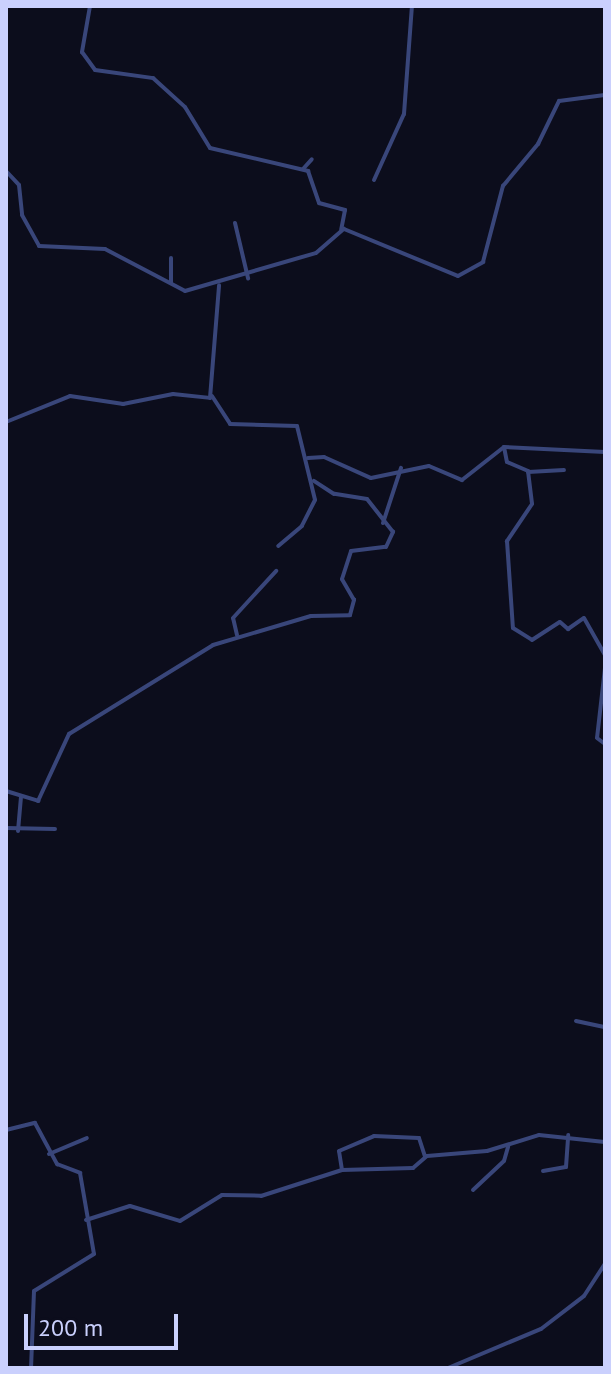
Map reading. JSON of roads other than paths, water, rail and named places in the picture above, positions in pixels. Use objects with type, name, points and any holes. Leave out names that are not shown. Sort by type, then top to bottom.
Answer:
[{"type":"street","points":[[90,6],[82,52],[95,70],[153,78],[185,107],[210,148],[303,169]]},
{"type":"street","points":[[374,180],[404,114],[412,6]]},
{"type":"street","points":[[341,230],[463,274],[483,262],[503,186],[538,144],[559,101],[605,95]]},
{"type":"street","points":[[303,169],[312,159]]},
{"type":"street","points":[[6,171],[19,185],[22,215],[39,246],[105,249],[188,291],[248,278],[324,250],[341,230],[345,210],[319,203],[303,169]]},
{"type":"street","points":[[235,223],[248,278]]},
{"type":"street","points":[[171,258],[171,283]]},
{"type":"street","points":[[219,285],[212,396],[230,424],[295,424],[314,481],[315,500],[302,526],[278,546]]},
{"type":"street","points":[[6,422],[70,396],[123,404],[173,394],[212,396]]},
{"type":"street","points":[[308,458],[324,457],[371,478],[401,468],[429,466],[462,480],[504,447],[605,452]]},
{"type":"street","points":[[504,447],[507,462],[528,472],[564,470]]},
{"type":"street","points":[[383,523],[401,468]]},
{"type":"street","points":[[528,472],[532,504],[505,550],[513,628],[532,640],[560,622],[568,629],[584,618],[605,655]]},
{"type":"street","points":[[6,791],[21,797],[41,798],[56,753],[76,728],[237,635],[311,616],[350,615],[355,605],[344,568],[351,551],[392,540],[367,499],[334,494],[314,481]]},
{"type":"street","points":[[237,635],[233,618],[276,571]]},
{"type":"street","points":[[605,668],[597,738],[605,744]]},
{"type":"street","points":[[18,831],[21,797]]},
{"type":"street","points":[[6,828],[18,831],[55,829]]},
{"type":"street","points":[[576,1021],[605,1027]]},
{"type":"street","points":[[6,1130],[35,1123],[49,1154],[80,1173],[93,1256],[34,1291],[31,1368]]},
{"type":"street","points":[[86,1220],[130,1206],[180,1221],[209,1199],[261,1196],[342,1170],[413,1168],[425,1157],[508,1147],[539,1135],[568,1135],[605,1142]]},
{"type":"street","points":[[543,1171],[566,1167],[568,1135]]},
{"type":"street","points":[[342,1170],[339,1151],[374,1136],[419,1138],[425,1157]]},
{"type":"street","points":[[49,1154],[87,1138]]},
{"type":"street","points":[[473,1190],[504,1161],[508,1147]]},
{"type":"street","points":[[448,1368],[541,1329],[584,1296],[605,1264]]}]
